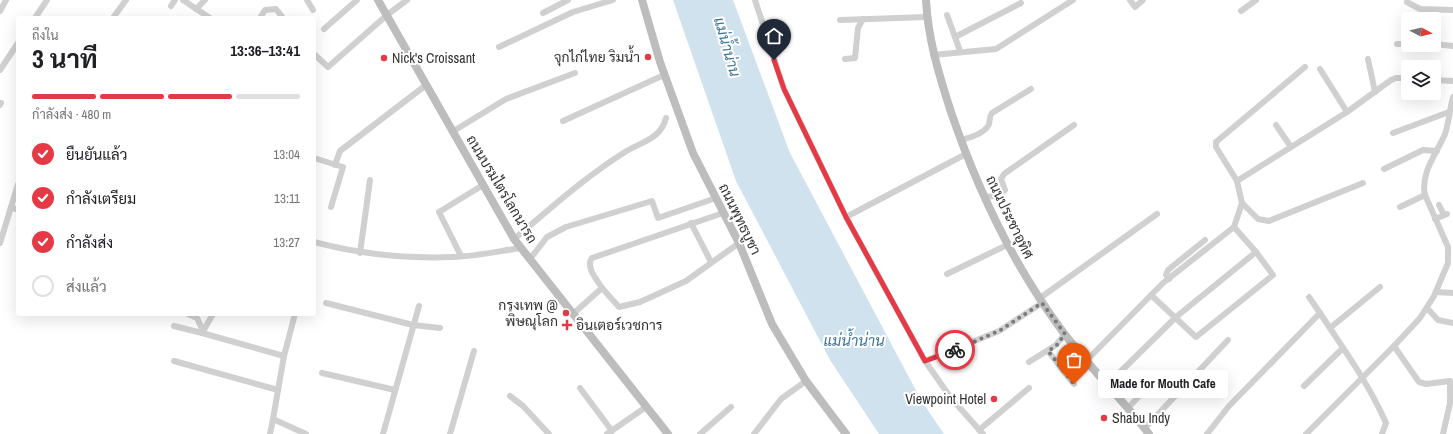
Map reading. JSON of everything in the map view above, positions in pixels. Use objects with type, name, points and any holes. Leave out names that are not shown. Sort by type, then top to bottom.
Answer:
[{"type":"street","points":[[0,11],[6,0]]},
{"type":"street","points":[[36,16],[47,0]]},
{"type":"street","points":[[114,16],[126,0]]},
{"type":"street","points":[[183,0],[207,16]]},
{"type":"street","points":[[196,9],[205,0]]},
{"type":"street","points":[[307,0],[313,10]]},
{"type":"street","points":[[324,29],[358,0]]},
{"type":"street","name":"ถนนบรมไตรโลกนารถ","points":[[378,0],[514,239],[574,313],[667,434]]},
{"type":"street","points":[[316,56],[328,67],[387,15],[407,0]]},
{"type":"street","points":[[543,13],[568,0]]},
{"type":"street","points":[[499,47],[573,12],[613,0]]},
{"type":"street","name":"ถนนพุทธบูชา","points":[[642,0],[664,75],[693,154],[739,243],[772,324],[806,381],[846,434]]},
{"type":"street","points":[[755,0],[784,89],[846,217],[925,361],[951,398],[981,432],[1029,388]]},
{"type":"street","name":"ถนนประชาอุทิศ","points":[[926,0],[933,55],[961,140],[1007,245],[1041,301],[1065,334],[1147,431]]},
{"type":"street","points":[[933,55],[960,51],[996,49],[1073,0]]},
{"type":"street","points":[[1130,0],[1135,7],[1143,0]]},
{"type":"street","points":[[1241,11],[1256,0]]},
{"type":"street","points":[[1407,2],[1420,9],[1453,10]]},
{"type":"street","points":[[955,38],[1021,3]]},
{"type":"street","points":[[261,16],[265,10],[276,9],[281,16]]},
{"type":"street","points":[[947,15],[960,51]]},
{"type":"street","points":[[840,20],[927,17]]},
{"type":"street","points":[[845,59],[855,58],[858,28],[862,19]]},
{"type":"street","points":[[1441,45],[1453,46]]},
{"type":"street","points":[[0,70],[16,46]]},
{"type":"street","points":[[1368,59],[1374,92]]},
{"type":"street","points":[[1087,360],[1168,279],[1234,227],[1242,203],[1237,181],[1216,147],[1216,142],[1306,67]]},
{"type":"street","points":[[1320,69],[1347,112]]},
{"type":"street","points":[[452,132],[506,98],[575,73]]},
{"type":"street","points":[[563,121],[664,75]]},
{"type":"street","points":[[1237,181],[1347,112],[1396,78],[1401,78]]},
{"type":"street","points":[[1441,80],[1453,81]]},
{"type":"street","points":[[335,165],[340,151],[426,85]]},
{"type":"street","points":[[961,140],[972,137],[986,128],[989,125],[990,116],[992,114],[1031,89]]},
{"type":"street","points":[[1306,434],[1364,378],[1420,318],[1436,292],[1451,255],[1423,187],[1425,176],[1445,132],[1453,96]]},
{"type":"street","points":[[1393,133],[1450,112]]},
{"type":"street","points":[[514,239],[584,181],[625,152],[654,138],[661,130],[666,118]]},
{"type":"street","points":[[985,197],[994,196],[1005,190],[1001,179],[1004,174],[1074,125]]},
{"type":"street","points":[[1276,125],[1291,147]]},
{"type":"street","points":[[1384,169],[1423,150],[1437,151]]},
{"type":"street","points":[[846,217],[966,154]]},
{"type":"street","points":[[316,159],[343,167],[330,207]]},
{"type":"street","points":[[360,253],[370,180]]},
{"type":"street","points":[[1242,203],[1258,219],[1269,221],[1363,183]]},
{"type":"street","points":[[461,256],[439,212],[483,185]]},
{"type":"street","points":[[0,243],[16,190]]},
{"type":"street","points":[[1400,207],[1425,195]]},
{"type":"street","points":[[530,259],[547,237],[566,227],[652,201],[658,218],[716,198]]},
{"type":"street","points":[[1435,219],[1445,214],[1439,205]]},
{"type":"street","points":[[11,207],[16,209]]},
{"type":"street","points":[[724,213],[592,258],[589,261],[589,266],[602,288],[619,307],[640,302],[686,281],[739,243]]},
{"type":"street","points":[[925,361],[999,331],[1157,214]]},
{"type":"street","points":[[691,223],[711,262]]},
{"type":"street","points":[[1151,295],[1196,337],[1273,274],[1234,227]]},
{"type":"street","points":[[1168,279],[1166,275],[1168,270],[1205,240]]},
{"type":"street","points":[[316,242],[360,253],[402,256],[461,256],[521,248]]},
{"type":"street","points":[[947,274],[1007,245]]},
{"type":"street","points":[[1108,384],[1176,317],[1256,252]]},
{"type":"street","points":[[1330,328],[1380,287]]},
{"type":"street","points":[[574,313],[602,288]]},
{"type":"street","points":[[1436,292],[1453,293]]},
{"type":"street","points":[[1309,297],[1364,378],[1386,423],[1382,434]]},
{"type":"street","points":[[326,303],[413,325],[440,328]]},
{"type":"street","points":[[383,434],[419,306]]},
{"type":"street","points":[[1427,308],[1438,320],[1453,323]]},
{"type":"street","points":[[1207,434],[1228,406],[1320,313]]},
{"type":"street","points":[[192,316],[197,318],[202,332]]},
{"type":"street","points":[[202,332],[211,316]]},
{"type":"street","points":[[270,434],[284,356],[294,316]]},
{"type":"street","points":[[174,326],[202,332],[284,356]]},
{"type":"street","points":[[1029,362],[1037,355],[1056,346],[1065,334]]},
{"type":"street","points":[[1147,431],[1228,340]]},
{"type":"street","points":[[1394,346],[1419,382],[1426,384],[1450,381],[1450,403],[1443,434]]},
{"type":"street","points":[[1304,386],[1343,348]]},
{"type":"street","points":[[450,434],[474,351]]},
{"type":"street","points":[[1048,351],[1074,384]]},
{"type":"street","points":[[174,361],[278,390]]},
{"type":"street","points":[[322,373],[395,390]]},
{"type":"street","points":[[754,434],[781,399],[806,381]]},
{"type":"street","points":[[1128,408],[1153,381]]},
{"type":"street","points":[[580,388],[609,432],[646,407]]},
{"type":"street","points":[[510,396],[523,406],[549,434]]},
{"type":"street","points":[[700,434],[731,407]]},
{"type":"street","points":[[273,420],[306,434]]},
{"type":"water","name":"แม่น้ำน่าน","points":[[673,0],[733,0],[790,153],[921,400],[944,434],[879,434],[830,360],[736,181]]},
{"type":"way so far","points":[[955,350],[999,331],[1020,319],[1042,303],[1065,334],[1056,346],[1048,351],[1074,384]]},
{"type":"place","name":"จุกไก่ไทย ริมน้ำ","points":[[648,57]]},
{"type":"place","name":"Nick's Croissant","points":[[384,58]]},
{"type":"place","name":"กรุงเทพ @ พิษณุโลก","points":[[566,313]]},
{"type":"place","name":"อินเตอร์เวชการ","points":[[567,325]]},
{"type":"place","name":"Made for Mouth Cafe","points":[[1074,384]]},
{"type":"place","name":"Viewpoint Hotel","points":[[994,399]]},
{"type":"place","name":"Shabu Indy","points":[[1104,418]]},
{"type":"route","points":[[774,60],[784,89],[846,217],[925,361],[955,350]]}]
